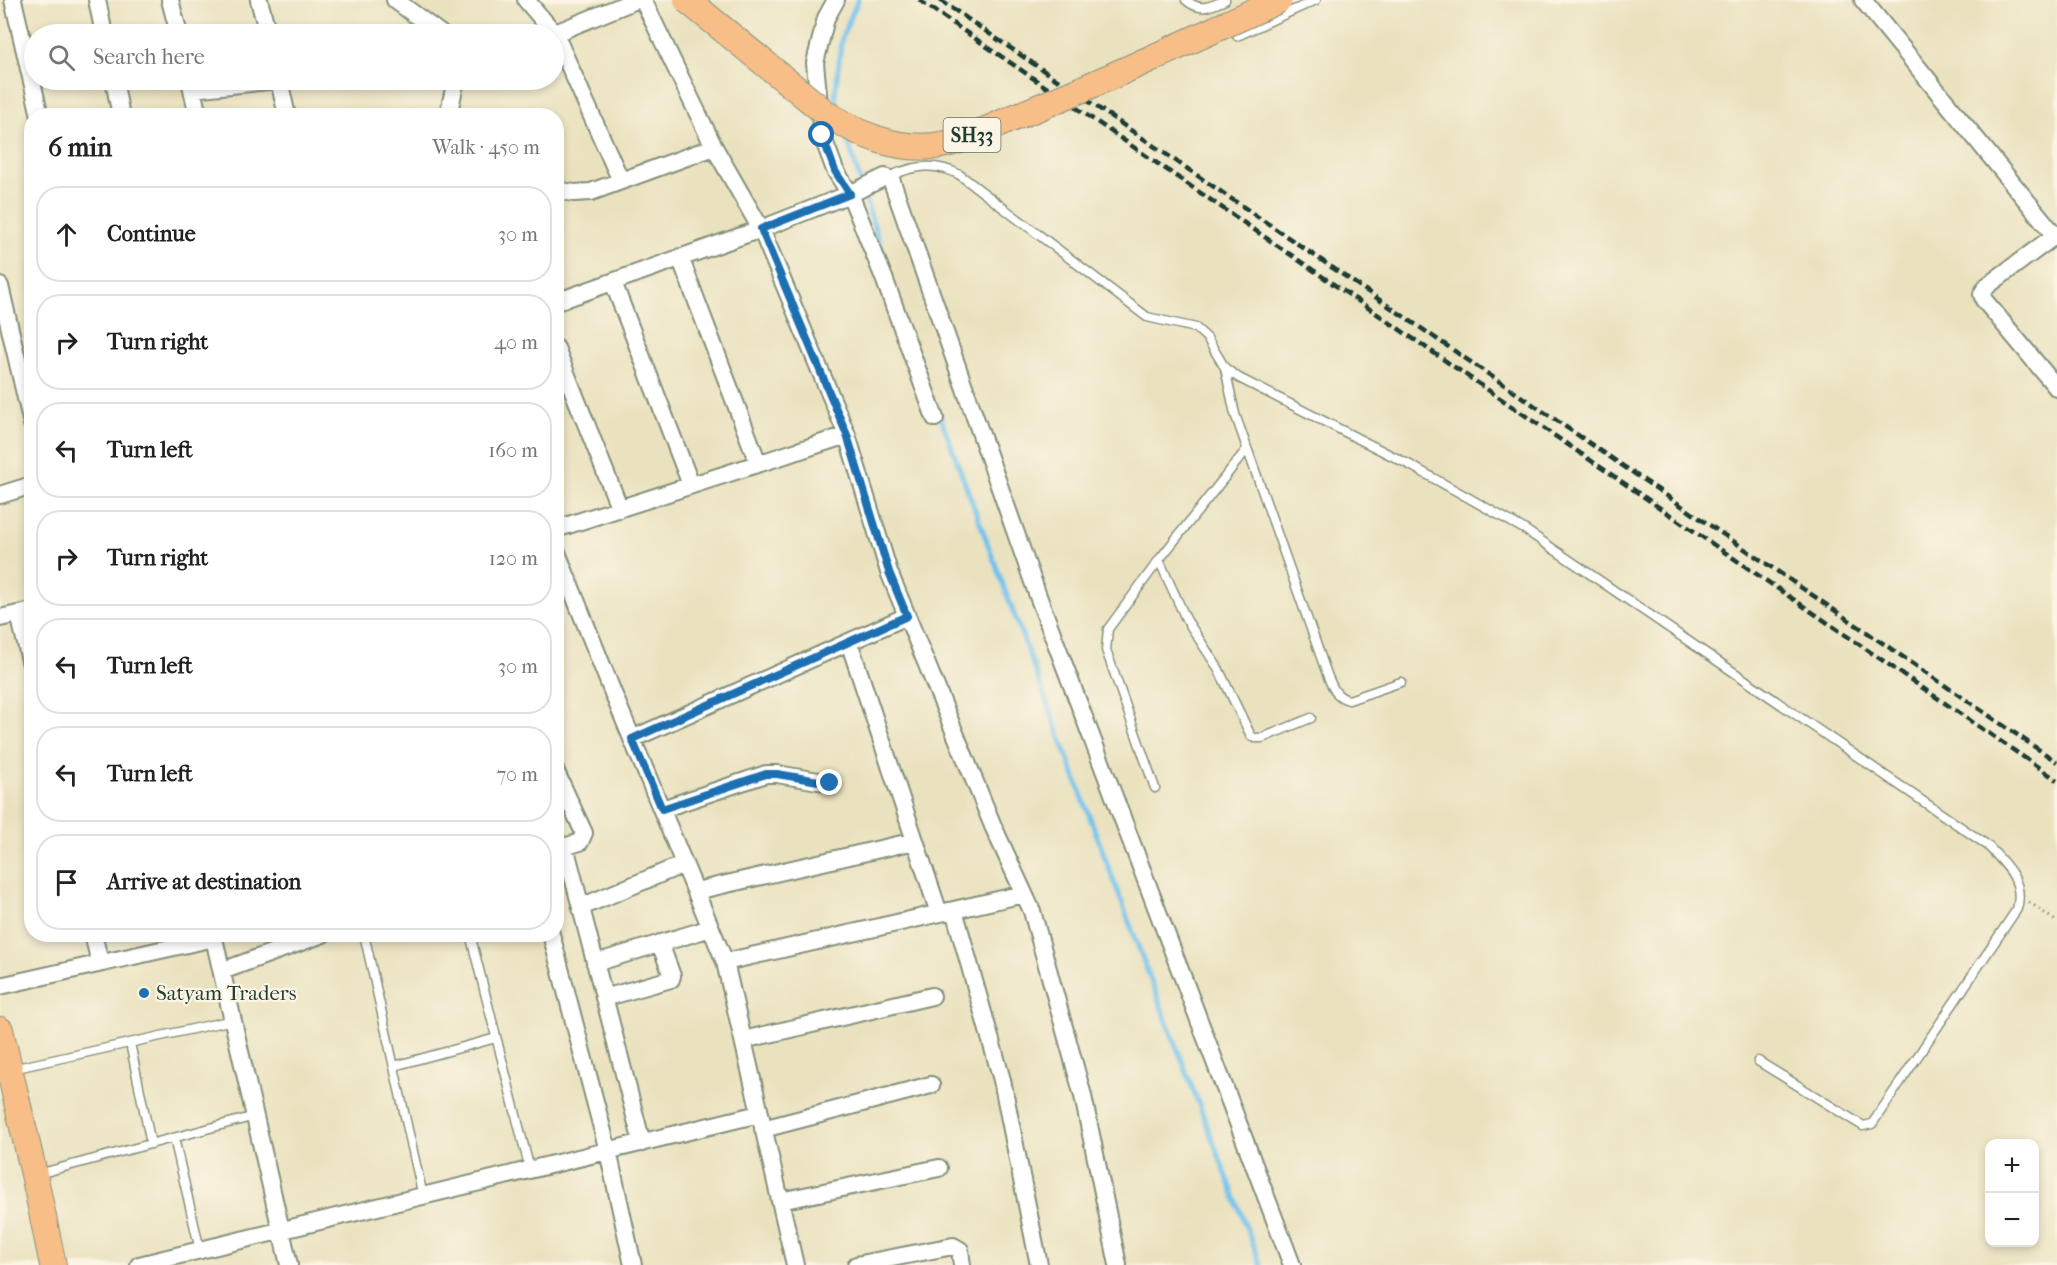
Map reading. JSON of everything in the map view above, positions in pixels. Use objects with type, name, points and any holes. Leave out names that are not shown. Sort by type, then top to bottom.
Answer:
[{"type":"main road","name":"SH33","points":[[687,0],[827,114],[849,129],[879,141],[907,147],[936,146],[959,140],[1056,101],[1279,0]]},
{"type":"main road","points":[[0,1030],[53,1265]]},
{"type":"street","points":[[14,0],[24,45]]},
{"type":"street","points":[[97,0],[102,24]]},
{"type":"street","points":[[170,0],[176,24]]},
{"type":"street","points":[[259,0],[265,24]]},
{"type":"street","points":[[395,0],[427,24]]},
{"type":"street","points":[[526,0],[546,24]]},
{"type":"street","points":[[564,30],[636,0]]},
{"type":"street","points":[[643,0],[714,147],[761,229],[847,435],[889,572],[993,826],[1032,911],[1083,1096],[1118,1265]]},
{"type":"street","points":[[836,0],[826,18],[815,63],[822,135],[835,171],[854,192],[936,418]]},
{"type":"street","points":[[1863,0],[2056,236],[1987,286],[1982,294],[1984,300],[2057,388]]},
{"type":"street","points":[[564,56],[621,181]]},
{"type":"street","points":[[34,90],[38,108]]},
{"type":"street","points":[[116,90],[119,108]]},
{"type":"street","points":[[192,90],[196,108]]},
{"type":"street","points":[[281,90],[285,108]]},
{"type":"street","points":[[450,108],[454,90]]},
{"type":"street","points":[[564,191],[591,192],[714,147]]},
{"type":"street","points":[[564,296],[613,282],[761,229],[889,177],[892,180],[1038,596],[1292,1265]]},
{"type":"street","points":[[680,257],[758,463]]},
{"type":"street","points":[[613,282],[691,485]]},
{"type":"street","points":[[0,286],[24,390]]},
{"type":"street","points":[[564,368],[620,508]]},
{"type":"street","points":[[564,526],[847,435]]},
{"type":"street","points":[[0,495],[24,488]]},
{"type":"street","points":[[564,570],[725,962],[795,1265]]},
{"type":"street","points":[[0,618],[24,613]]},
{"type":"street","points":[[632,739],[907,616]]},
{"type":"street","points":[[849,642],[915,841],[946,911],[1002,1080],[1039,1265]]},
{"type":"street","points":[[662,809],[766,774],[830,783]]},
{"type":"street","points":[[564,789],[584,833],[580,842],[564,847]]},
{"type":"street","points":[[696,891],[915,841]]},
{"type":"street","points":[[564,857],[581,907],[642,1143]]},
{"type":"street","points":[[581,907],[684,864]]},
{"type":"street","points":[[725,962],[1024,894]]},
{"type":"street","points":[[595,963],[711,928]]},
{"type":"street","points":[[95,942],[100,963]]},
{"type":"street","points":[[0,986],[189,942]]},
{"type":"street","points":[[215,942],[289,1265]]},
{"type":"street","points":[[222,971],[301,942]]},
{"type":"street","points":[[553,942],[608,1151],[633,1265]]},
{"type":"street","points":[[604,998],[671,979],[672,976],[660,943]]},
{"type":"street","points":[[743,1040],[932,996]]},
{"type":"street","points":[[139,1265],[642,1143],[761,1121],[931,1085]]},
{"type":"street","points":[[780,1201],[939,1168]]},
{"type":"street","points":[[856,1265],[953,1246],[960,1250],[962,1265]]},
{"type":"lane","points":[[1186,0],[1201,9],[1209,8],[1225,0]]},
{"type":"lane","points":[[1237,36],[1316,0]]},
{"type":"lane","points":[[889,177],[918,166],[950,170],[960,175],[1147,317],[1196,328],[1207,338],[1225,368],[1234,414],[1328,677],[1336,693],[1342,699],[1349,700],[1401,682]]},
{"type":"lane","points":[[1225,368],[1239,378],[1410,465],[1524,529],[1987,845],[2006,864],[2018,884],[2020,896],[2017,909],[1872,1124],[1863,1126],[1758,1061]]},
{"type":"lane","points":[[1155,788],[1106,650],[1108,629],[1159,560],[1247,449]]},
{"type":"lane","points":[[1159,560],[1186,619],[1218,668],[1251,736],[1262,738],[1311,718]]},
{"type":"lane","points":[[366,942],[423,1196]]},
{"type":"lane","points":[[472,942],[530,1170]]},
{"type":"lane","points":[[9,1070],[233,1020]]},
{"type":"lane","points":[[394,1066],[496,1038]]},
{"type":"lane","points":[[130,1043],[151,1144]]},
{"type":"lane","points":[[34,1174],[255,1116]]},
{"type":"lane","points":[[174,1138],[200,1250]]},
{"type":"path","points":[[2020,896],[2057,922]]},
{"type":"waterway","points":[[839,111],[835,96],[842,37],[858,0]]},
{"type":"waterway","points":[[846,135],[883,255]]},
{"type":"waterway","points":[[940,416],[1150,978],[1261,1265]]},
{"type":"railway","points":[[919,0],[2057,780]]},
{"type":"railway","points":[[940,0],[2057,762]]},
{"type":"place","name":"Satyam Traders","points":[[144,993]]},
{"type":"route","points":[[822,135],[835,171],[850,194],[761,229],[847,435],[889,572],[907,616],[632,739],[662,809],[766,774],[830,783]]}]
